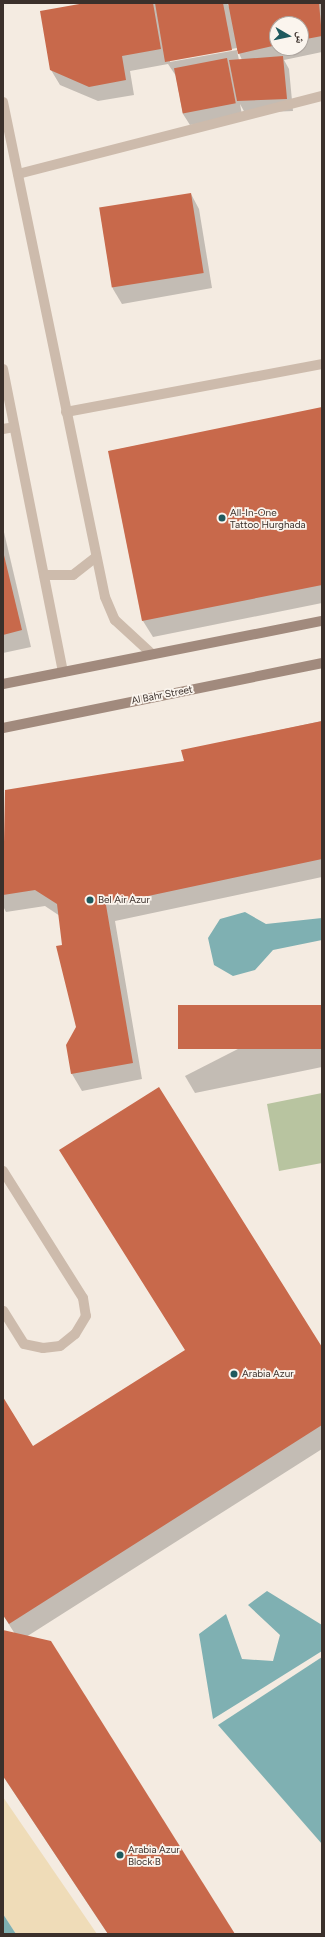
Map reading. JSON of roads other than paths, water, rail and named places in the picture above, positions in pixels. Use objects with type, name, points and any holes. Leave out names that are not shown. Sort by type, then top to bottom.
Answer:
[{"type":"main road","points":[[3,684],[322,621]]},
{"type":"main road","name":"Al Bahr Street","points":[[3,728],[322,663]]},
{"type":"street","points":[[18,174],[322,96]]},
{"type":"street","points":[[3,102],[105,597],[115,620],[152,654]]},
{"type":"street","points":[[66,412],[322,364]]},
{"type":"street","points":[[3,369],[63,672]]},
{"type":"street","points":[[3,429],[14,426]]},
{"type":"street","points":[[44,575],[73,575],[96,557]]},
{"type":"street","points":[[3,1171],[83,1298],[86,1316],[75,1334],[60,1346],[43,1348],[24,1344],[3,1311]]},
{"type":"water","points":[[245,912],[266,924],[322,918],[322,940],[273,950],[255,970],[233,976],[214,965],[208,938],[220,919]]},
{"type":"water","points":[[267,1591],[322,1625],[322,1651],[213,1719],[199,1634],[226,1614],[242,1659],[273,1661],[280,1635],[248,1605]]},
{"type":"water","points":[[322,1657],[322,1844],[218,1725]]},
{"type":"water","points":[[3,1914],[16,1934],[3,1934]]},
{"type":"place","name":"All-In-One Tattoo Hurghada","points":[[222,518]]},
{"type":"place","name":"Bel Air Azur","points":[[90,900]]},
{"type":"place","name":"Arabia Azur","points":[[234,1374]]},
{"type":"place","name":"Arabia Azur Block B","points":[[120,1855]]}]
